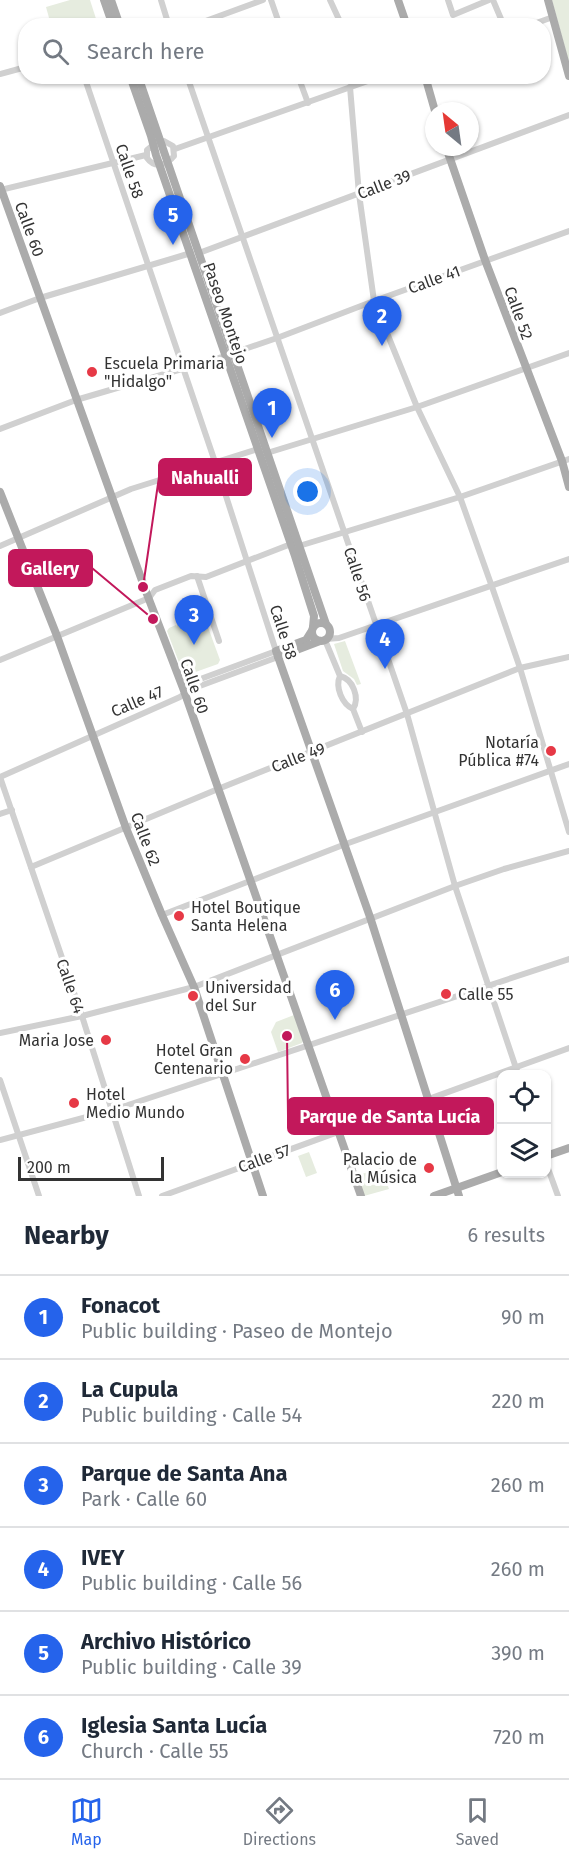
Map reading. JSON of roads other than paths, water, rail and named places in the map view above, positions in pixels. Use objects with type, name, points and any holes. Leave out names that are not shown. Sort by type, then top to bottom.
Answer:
[{"type":"main road","points":[[104,0],[110,18]]},
{"type":"main road","points":[[111,0],[117,18]]},
{"type":"main road","points":[[398,0],[404,18]]},
{"type":"main road","points":[[548,0],[569,76]]},
{"type":"main road","name":"Paseo Montejo","points":[[133,84],[157,143],[195,253],[258,449],[295,545],[314,616],[312,629]]},
{"type":"main road","name":"Paseo Montejo","points":[[140,84],[157,143]]},
{"type":"main road","points":[[427,84],[432,102]]},
{"type":"main road","name":"Calle 52","points":[[450,158],[526,369],[565,460],[569,487]]},
{"type":"main road","name":"Paseo Montejo","points":[[164,163],[171,173],[195,253]]},
{"type":"main road","name":"Calle 60","points":[[0,189],[180,681],[361,1196]]},
{"type":"main road","points":[[229,354],[267,453],[295,545],[330,631],[324,640],[314,638],[312,629],[318,623],[326,624]]},
{"type":"main road","name":"Calle 62","points":[[0,492],[57,636],[126,828],[194,987],[263,1196]]},
{"type":"main road","name":"Calle 47","points":[[277,654],[306,640],[312,629]]},
{"type":"main road","name":"Calle 47","points":[[277,654],[324,640]]},
{"type":"main road","name":"Calle 58","points":[[277,654],[370,917],[458,1192]]},
{"type":"main road","points":[[551,1154],[569,1148]]},
{"type":"main road","points":[[434,1196],[458,1192],[497,1174]]},
{"type":"street","points":[[161,0],[167,18]]},
{"type":"street","points":[[214,18],[264,0]]},
{"type":"street","points":[[272,0],[278,18]]},
{"type":"street","points":[[330,0],[338,18]]},
{"type":"street","points":[[448,0],[453,15],[491,0],[500,18]]},
{"type":"street","points":[[0,74],[18,69]]},
{"type":"street","name":"Calle 58","points":[[87,84],[215,462],[277,654]]},
{"type":"street","name":"Calle 56","points":[[190,84],[407,714],[455,886],[516,1070]]},
{"type":"street","points":[[301,84],[308,103]]},
{"type":"street","points":[[175,149],[359,84]]},
{"type":"street","points":[[350,87],[359,194],[374,301],[417,407],[460,497],[520,668],[569,832]]},
{"type":"street","name":"Calle 39","points":[[0,313],[40,298],[195,253],[569,115]]},
{"type":"street","points":[[170,142],[175,149],[174,156],[164,163],[150,163],[146,155],[147,150],[157,143],[170,142]]},
{"type":"street","points":[[0,189],[146,155]]},
{"type":"street","name":"Calle 41","points":[[0,429],[76,400],[183,369],[277,338],[569,231]]},
{"type":"street","points":[[267,453],[417,407],[569,353]]},
{"type":"street","points":[[0,546],[112,497],[162,478],[258,449]]},
{"type":"street","points":[[0,660],[149,598],[155,590],[191,576],[206,577],[295,545],[460,497],[565,460]]},
{"type":"street","name":"Calle 47","points":[[324,640],[339,638],[569,559]]},
{"type":"street","points":[[197,576],[219,640]]},
{"type":"street","points":[[324,640],[340,676],[348,680],[354,690],[356,704],[353,709]]},
{"type":"street","name":"Calle 47","points":[[0,777],[189,690],[277,654]]},
{"type":"street","name":"Calle 49","points":[[31,867],[520,668],[569,657]]},
{"type":"street","name":"Calle 47","points":[[180,681],[187,684],[261,660]]},
{"type":"street","points":[[340,676],[338,682],[342,697],[347,706],[353,709],[362,732]]},
{"type":"street","points":[[162,915],[434,811],[569,764]]},
{"type":"street","name":"Calle 64","points":[[0,777],[113,1110],[139,1196]]},
{"type":"street","points":[[0,814],[12,810]]},
{"type":"street","points":[[0,1033],[81,1016],[194,987],[455,886],[504,869],[569,851]]},
{"type":"street","points":[[0,1140],[113,1110],[569,959]]},
{"type":"street","name":"Calle 57","points":[[162,1196],[569,1048]]},
{"type":"street","points":[[0,1080],[39,1196]]},
{"type":"street","points":[[551,1177],[558,1196]]},
{"type":"place","name":"Archivo Histórico","points":[[173,245]]},
{"type":"place","name":"La Cupula","points":[[382,346]]},
{"type":"place","name":"Escuela Primaria \"Hidalgo\"","points":[[92,372]]},
{"type":"place","name":"Fonacot","points":[[272,438]]},
{"type":"place","name":"Nahualli","points":[[143,587]]},
{"type":"place","name":"Gallery","points":[[153,619]]},
{"type":"place","name":"Parque de Santa Ana","points":[[194,645]]},
{"type":"place","name":"IVEY","points":[[385,669]]},
{"type":"place","name":"Notaría Pública #74","points":[[551,751]]},
{"type":"place","name":"Hotel Boutique Santa Helena","points":[[179,916]]},
{"type":"place","name":"Calle 55","points":[[446,994]]},
{"type":"place","name":"Universidad del Sur","points":[[193,996]]},
{"type":"place","name":"Iglesia Santa Lucía","points":[[335,1020]]},
{"type":"place","name":"Parque de Santa Lucía","points":[[287,1036]]},
{"type":"place","name":"Maria Jose","points":[[106,1040]]},
{"type":"place","name":"Hotel Gran Centenario","points":[[245,1059]]},
{"type":"place","name":"Hotel Medio Mundo","points":[[74,1103]]},
{"type":"place","name":"Palacio de la Música","points":[[429,1168]]}]
